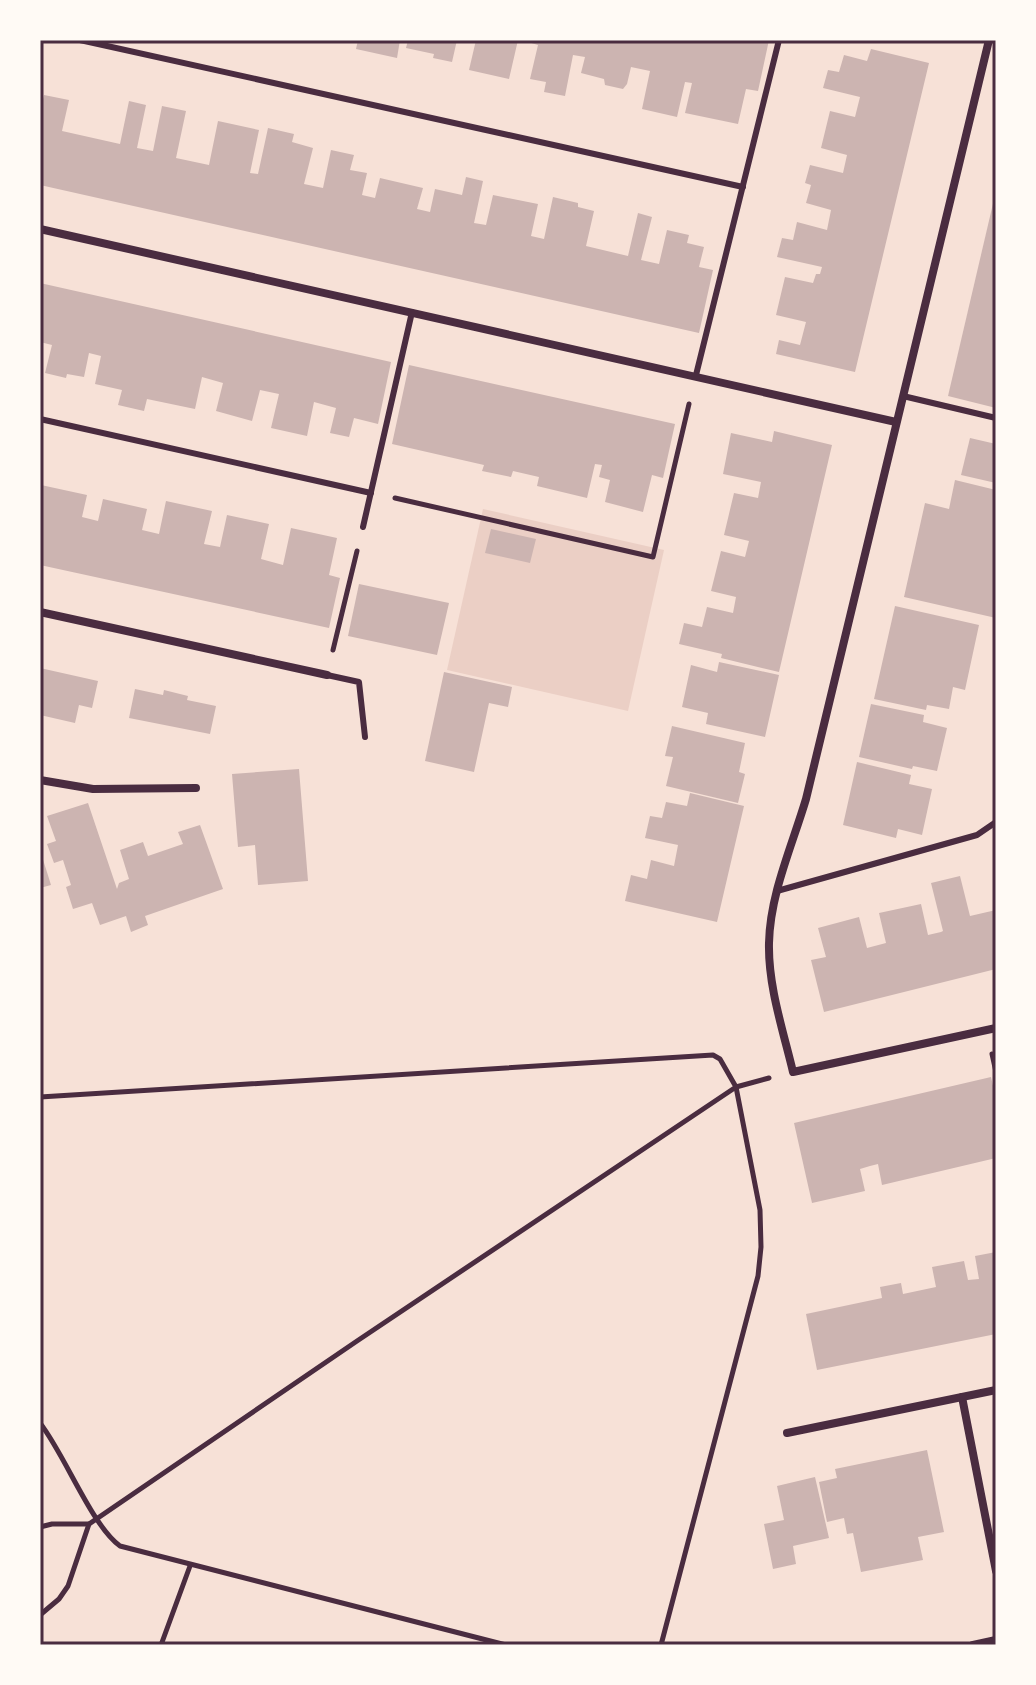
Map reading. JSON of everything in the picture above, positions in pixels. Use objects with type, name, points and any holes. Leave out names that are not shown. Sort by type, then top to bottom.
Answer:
[{"type":"street","points":[[989,40],[806,799],[777,891],[769,944],[773,987],[793,1072],[996,1028]]},
{"type":"street","points":[[40,229],[896,422]]},
{"type":"street","points":[[40,612],[327,675]]},
{"type":"street","points":[[40,780],[93,789],[196,788]]},
{"type":"street","points":[[787,1433],[996,1390]]},
{"type":"street","points":[[962,1397],[996,1571]]},
{"type":"street","points":[[973,1645],[996,1640]]},
{"type":"lane","points":[[80,40],[743,187]]},
{"type":"lane","points":[[696,375],[779,40]]},
{"type":"lane","points":[[363,527],[412,311]]},
{"type":"lane","points":[[903,396],[996,418]]},
{"type":"lane","points":[[40,419],[371,493]]},
{"type":"lane","points":[[327,675],[359,682],[365,737]]},
{"type":"lane","points":[[777,891],[977,835],[996,822]]},
{"type":"path","points":[[371,493],[653,557],[696,375]]},
{"type":"path","points":[[327,675],[363,527]]},
{"type":"path","points":[[40,1097],[713,1055],[720,1059],[736,1087],[760,1210],[761,1247],[758,1276],[661,1645]]},
{"type":"path","points":[[40,1615],[59,1599],[68,1586],[89,1524],[97,1518],[736,1087],[793,1072]]},
{"type":"path","points":[[40,1423],[61,1453],[97,1518],[120,1546],[506,1645]]},
{"type":"path","points":[[40,1527],[89,1524]]},
{"type":"path","points":[[161,1645],[190,1566]]},
{"type":"shaded area","points":[[483,509],[664,550],[628,711],[447,670]]},
{"type":"building","points":[[358,40],[400,40],[397,58],[356,49]]},
{"type":"building","points":[[408,40],[457,40],[452,62],[433,58],[434,54],[406,48]]},
{"type":"building","points":[[476,40],[518,40],[509,79],[469,70]]},
{"type":"building","points":[[521,40],[769,40],[758,91],[746,89],[738,124],[685,113],[692,83],[685,82],[677,117],[642,109],[650,71],[631,67],[623,89],[605,85],[604,79],[581,73],[585,57],[573,55],[565,96],[544,92],[546,82],[530,79],[538,45]]},
{"type":"building","points":[[871,49],[929,63],[855,372],[776,354],[779,340],[800,345],[806,322],[776,315],[785,277],[813,283],[822,267],[777,257],[782,238],[793,240],[797,222],[827,230],[831,210],[806,203],[811,185],[805,183],[810,165],[843,173],[847,155],[821,148],[830,111],[855,117],[860,97],[823,88],[828,70],[839,72],[844,55],[867,61]]},
{"type":"building","points":[[44,95],[69,100],[62,131],[120,144],[129,101],[146,105],[137,148],[153,151],[162,106],[186,111],[176,158],[209,165],[218,121],[259,130],[250,173],[258,174],[268,128],[294,134],[292,142],[313,148],[304,184],[323,188],[331,150],[354,155],[350,170],[367,173],[362,195],[375,198],[380,178],[423,188],[417,209],[430,212],[435,189],[462,195],[466,177],[483,181],[474,223],[486,225],[493,195],[538,204],[531,236],[544,239],[553,197],[578,203],[578,207],[594,211],[586,246],[628,256],[638,213],[652,217],[641,260],[659,264],[667,230],[689,235],[687,243],[704,247],[699,267],[713,270],[699,333],[40,185],[40,111]]},
{"type":"building","points":[[996,196],[996,408],[948,396]]},
{"type":"building","points":[[40,283],[391,362],[378,424],[354,418],[349,437],[330,433],[336,408],[314,402],[307,436],[271,428],[279,394],[260,390],[252,421],[216,411],[223,383],[202,377],[195,409],[147,399],[144,411],[118,405],[122,390],[95,384],[101,356],[89,353],[84,377],[67,374],[66,378],[45,373],[52,345],[40,342]]},
{"type":"building","points":[[409,365],[675,424],[663,478],[652,475],[643,512],[605,502],[610,480],[599,477],[602,465],[595,464],[587,498],[537,486],[539,477],[513,471],[511,477],[482,471],[484,465],[392,444]]},
{"type":"building","points":[[774,431],[832,445],[779,672],[679,644],[684,623],[702,627],[707,607],[733,613],[736,597],[711,591],[721,551],[745,557],[749,541],[724,535],[734,493],[758,498],[761,482],[723,474],[731,433],[772,442]]},
{"type":"building","points":[[970,438],[996,444],[996,483],[961,475]]},
{"type":"building","points":[[955,480],[996,490],[996,618],[904,597],[925,503],[949,509]]},
{"type":"building","points":[[41,485],[87,495],[82,517],[98,521],[103,499],[147,509],[142,530],[159,534],[166,501],[212,511],[204,544],[220,547],[227,515],[269,524],[261,559],[283,565],[291,528],[337,538],[329,575],[340,578],[329,628],[40,565]]},
{"type":"building","points":[[491,529],[536,539],[530,563],[485,553]]},
{"type":"building","points":[[359,584],[449,603],[437,655],[348,636]]},
{"type":"building","points":[[895,606],[979,625],[965,690],[953,687],[949,709],[927,705],[926,710],[874,699]]},
{"type":"building","points":[[719,662],[779,675],[765,737],[706,724],[708,713],[682,707],[691,665],[717,672]]},
{"type":"building","points":[[40,668],[98,681],[92,708],[79,705],[75,723],[40,715]]},
{"type":"building","points":[[444,672],[512,687],[508,707],[489,703],[474,772],[425,761]]},
{"type":"building","points":[[135,689],[163,695],[164,690],[188,696],[187,700],[216,706],[210,734],[129,718]]},
{"type":"building","points":[[871,704],[924,715],[923,722],[947,728],[937,771],[913,766],[912,769],[859,757]]},
{"type":"building","points":[[672,726],[745,743],[739,772],[745,774],[738,803],[666,786],[673,757],[665,756]]},
{"type":"building","points":[[857,762],[911,775],[909,784],[932,789],[922,835],[898,829],[896,838],[843,825]]},
{"type":"building","points":[[299,769],[308,881],[258,885],[255,845],[238,847],[232,774]]},
{"type":"building","points":[[690,793],[744,806],[717,922],[625,901],[631,875],[647,879],[651,860],[674,866],[678,845],[645,838],[650,816],[662,818],[666,802],[687,806]]},
{"type":"building","points":[[88,803],[117,889],[119,883],[129,879],[120,850],[143,842],[148,856],[183,844],[178,832],[200,825],[223,889],[145,916],[148,925],[131,932],[126,916],[100,925],[92,903],[73,909],[66,887],[71,885],[63,860],[54,863],[47,844],[56,841],[47,816]]},
{"type":"building","points":[[40,850],[51,885],[40,888]]},
{"type":"building","points":[[960,876],[970,916],[996,910],[996,969],[824,1012],[811,960],[826,957],[818,928],[859,917],[867,948],[886,943],[879,913],[921,904],[928,935],[941,932],[931,883]]},
{"type":"building","points":[[991,1077],[996,1099],[996,1158],[882,1185],[878,1164],[860,1169],[865,1191],[812,1203],[794,1123]]},
{"type":"building","points":[[996,1252],[996,1334],[817,1370],[806,1314],[882,1298],[880,1287],[901,1283],[903,1294],[936,1287],[932,1267],[964,1261],[968,1280],[979,1279],[975,1256]]},
{"type":"building","points":[[927,1450],[944,1532],[918,1537],[923,1560],[861,1572],[853,1533],[847,1534],[844,1518],[827,1522],[819,1482],[837,1478],[835,1469]]},
{"type":"building","points":[[815,1477],[829,1538],[793,1546],[796,1564],[773,1569],[764,1524],[784,1520],[777,1486]]}]
